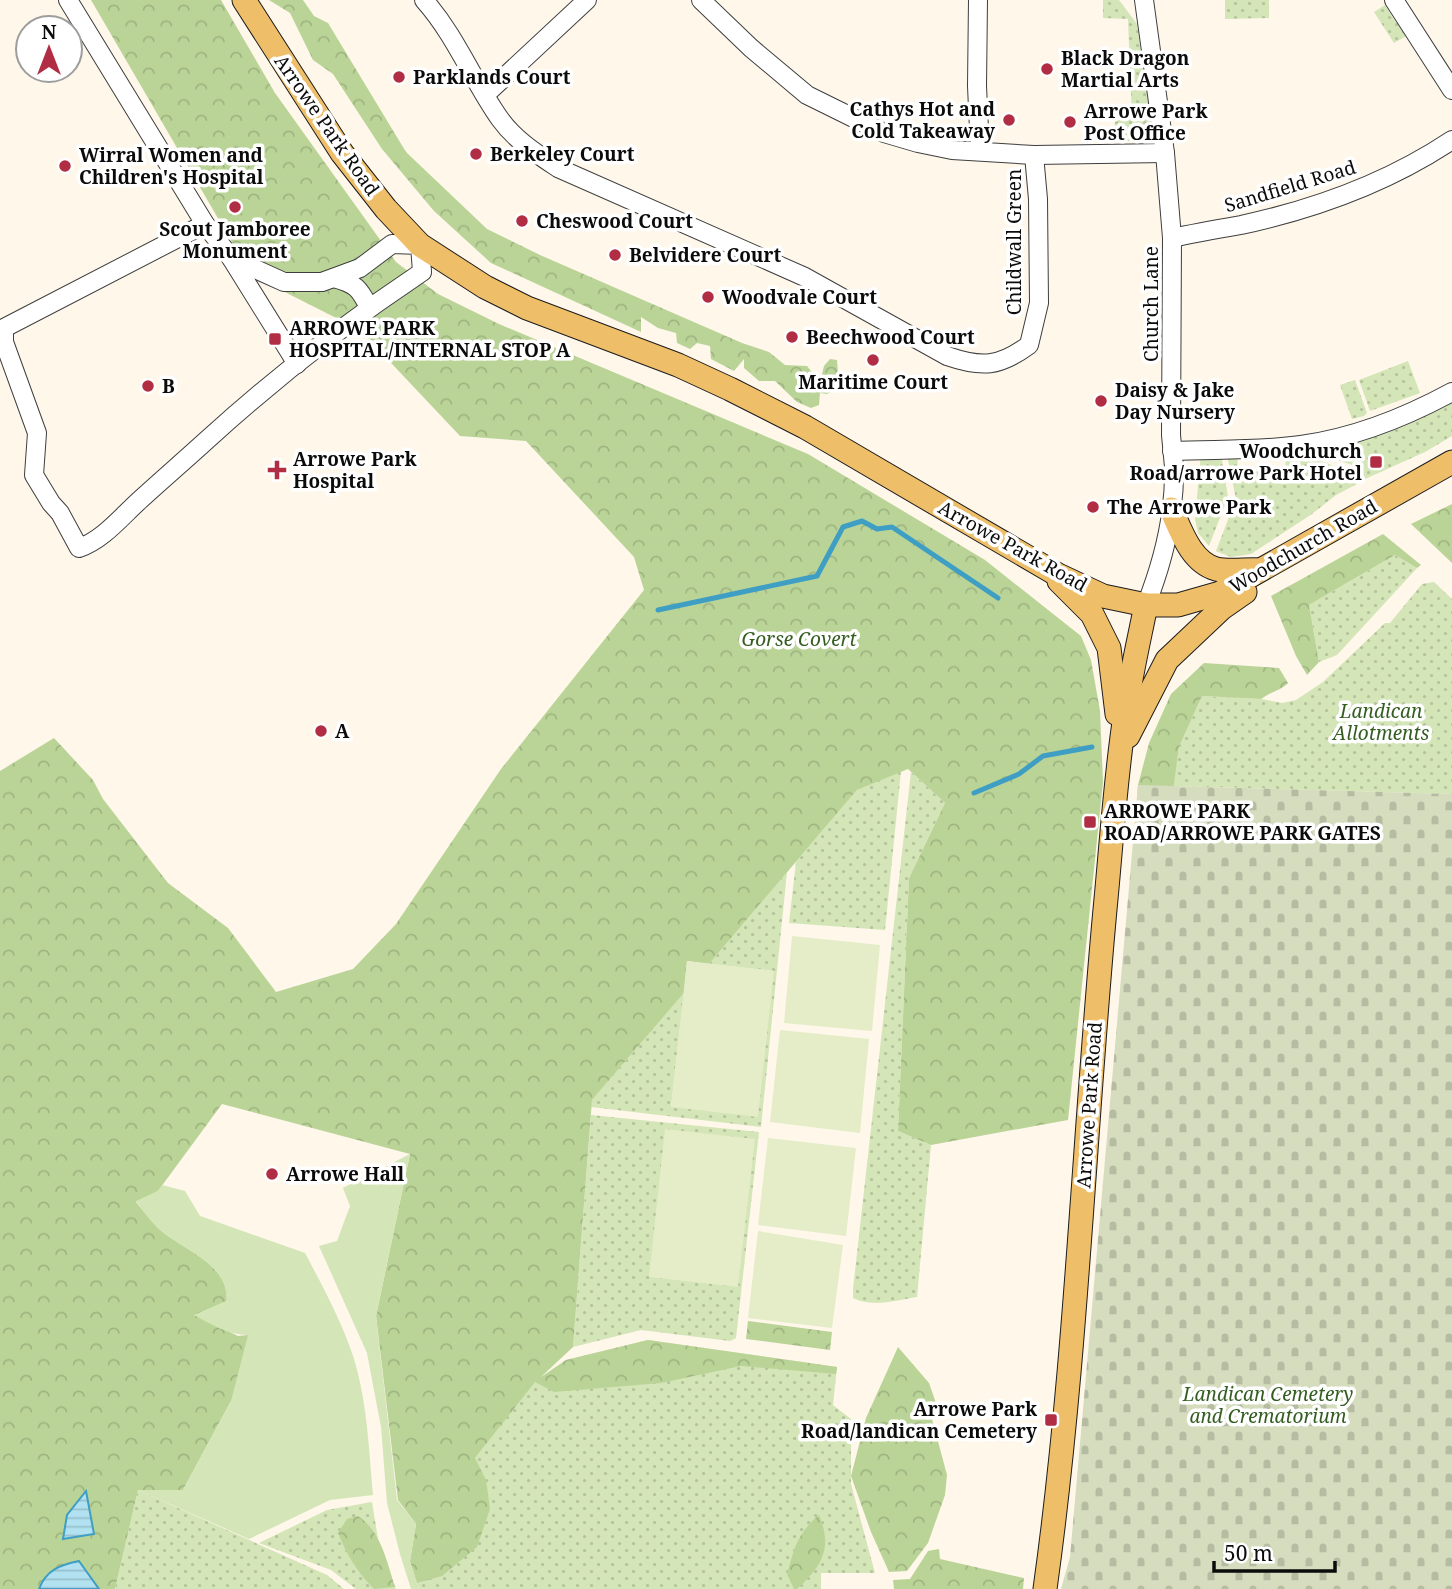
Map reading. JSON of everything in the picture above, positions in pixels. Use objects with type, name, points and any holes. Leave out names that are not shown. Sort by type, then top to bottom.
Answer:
[{"type":"main road","name":"Arrowe Park Road","points":[[244,0],[342,153],[386,209],[420,245],[485,287],[527,308],[678,365],[805,427],[1043,566],[1103,596],[1146,605],[1125,710],[1121,748],[1092,1052],[1070,1380],[1055,1524],[1045,1589]]},
{"type":"main road","name":"Woodchurch Road","points":[[1146,605],[1178,605],[1220,593],[1452,462]]},
{"type":"main road","points":[[1171,509],[1184,539],[1199,560],[1216,569],[1260,570]]},
{"type":"main road","points":[[1121,748],[1167,660],[1222,608],[1331,530]]},
{"type":"main road","points":[[1043,566],[1092,614],[1109,648],[1121,748]]},
{"type":"street","points":[[68,0],[205,224],[231,258],[297,364]]},
{"type":"street","name":"Childwall Green","points":[[424,0],[443,23],[501,120],[515,136],[558,168],[805,277],[947,356],[982,365],[1015,355],[1029,345],[1036,324],[1039,303],[1038,199],[1034,155]]},
{"type":"street","points":[[485,95],[587,0]]},
{"type":"street","points":[[701,0],[751,48],[807,95],[884,133],[953,150],[1034,155],[1165,153]]},
{"type":"street","points":[[978,0],[980,151]]},
{"type":"street","name":"Church Lane","points":[[1144,0],[1165,153],[1172,238],[1174,466],[1171,509],[1159,572],[1146,605]]},
{"type":"street","points":[[1394,0],[1452,90]]},
{"type":"street","name":"Sandfield Road","points":[[1172,238],[1242,225],[1330,200],[1405,167],[1452,140]]},
{"type":"street","points":[[205,224],[4,328],[4,342],[37,433],[34,475],[79,548],[108,530],[210,437],[297,364],[369,307],[422,272],[420,245],[392,244],[360,268],[322,282],[284,282],[231,258]]},
{"type":"street","points":[[334,278],[350,282],[358,288],[369,307]]},
{"type":"street","points":[[1172,451],[1224,451],[1316,443],[1381,424],[1452,392]]},
{"type":"green space","name":"Gorse Covert","points":[[91,0],[221,0],[275,93],[396,262],[438,294],[499,324],[808,454],[985,560],[1081,636],[1091,660],[1100,711],[1103,782],[1068,1120],[931,1145],[898,1131],[909,878],[945,803],[908,769],[857,790],[709,964],[687,961],[684,993],[592,1100],[573,1347],[541,1377],[566,1360],[648,1340],[837,1367],[836,1374],[741,1366],[661,1383],[554,1392],[535,1382],[475,1458],[486,1480],[490,1509],[477,1547],[442,1576],[417,1583],[410,1561],[416,1524],[398,1500],[376,1316],[410,1154],[222,1104],[158,1191],[136,1202],[158,1228],[212,1267],[226,1288],[227,1301],[195,1315],[238,1336],[248,1335],[353,1358],[367,1430],[337,1466],[231,1401],[183,1490],[138,1490],[115,1589],[0,1589],[0,771],[54,738],[93,780],[103,799],[168,883],[228,928],[276,992],[353,969],[396,924],[501,769],[644,590],[634,557],[526,441],[460,436],[360,330],[251,275]]},
{"type":"green space","points":[[269,0],[303,0],[314,16],[328,23],[406,152],[487,229],[540,255],[742,343],[769,352],[785,365],[807,366],[820,382],[824,366],[830,359],[837,360],[839,388],[827,394],[820,393],[819,405],[811,408],[797,402],[775,381],[759,381],[744,368],[744,359],[734,371],[711,359],[710,346],[697,343],[690,349],[677,343],[676,333],[658,328],[641,317],[641,332],[491,263],[434,211],[382,149],[333,74],[313,60],[290,13]]},
{"type":"green space","points":[[1103,0],[1119,0],[1137,24],[1152,129],[1135,140],[1114,142],[1115,120],[1132,119],[1128,19],[1103,18]]},
{"type":"green space","points":[[1225,0],[1269,0],[1269,18],[1225,19]]},
{"type":"green space","points":[[1385,5],[1396,23],[1408,16],[1417,30],[1394,43],[1374,12]]},
{"type":"green space","points":[[1408,361],[1420,393],[1370,411],[1359,380]]},
{"type":"green space","points":[[1355,380],[1367,413],[1352,419],[1340,385]]},
{"type":"green space","points":[[1452,399],[1452,436],[1425,452],[1365,479],[1358,467],[1333,458],[1323,448]]},
{"type":"green space","points":[[1313,449],[1322,461],[1353,475],[1357,484],[1336,495],[1251,554],[1231,557],[1216,551],[1236,499],[1227,455],[1238,455],[1237,471],[1285,472],[1286,452]]},
{"type":"green space","points":[[1201,453],[1221,454],[1228,497],[1209,546],[1198,533],[1195,519]]},
{"type":"green space","points":[[1452,504],[1452,563],[1411,524]]},
{"type":"green space","points":[[1383,534],[1421,565],[1417,568],[1395,555],[1309,605],[1319,662],[1307,675],[1296,656],[1271,596]]},
{"type":"green space","points":[[1395,555],[1417,568],[1337,655],[1319,662],[1309,605]]},
{"type":"green space","name":"Landican Allotments","points":[[1434,582],[1452,599],[1452,794],[1173,786],[1179,747],[1202,696],[1261,699],[1282,703],[1296,700],[1323,682],[1385,623],[1390,623],[1422,584]]},
{"type":"green space","points":[[1204,663],[1279,668],[1288,683],[1261,699],[1202,696],[1179,747],[1096,1353],[1138,785],[1149,743],[1171,694]]},
{"type":"green space","points":[[901,771],[885,930],[789,923],[796,862],[857,790]]},
{"type":"green space","points":[[911,772],[945,803],[909,878],[898,1131],[931,1145],[917,1297],[868,1302],[853,1298],[853,1289]]},
{"type":"green space","name":"Landican Cemetery and Crematorium","points":[[1138,785],[1452,794],[1452,1589],[1061,1589],[1070,1557]]},
{"type":"green space","points":[[787,872],[761,1127],[591,1107],[592,1100],[684,993],[671,1107],[774,971],[709,964]]},
{"type":"green space","points":[[792,936],[880,945],[872,1031],[784,1023]]},
{"type":"green space","points":[[687,961],[774,971],[758,1117],[671,1107]]},
{"type":"green space","points":[[780,1030],[869,1039],[860,1133],[770,1122]]},
{"type":"green space","points":[[591,1115],[759,1132],[736,1338],[730,1341],[641,1330],[573,1347]]},
{"type":"green space","points":[[665,1129],[755,1139],[738,1287],[649,1277]]},
{"type":"green space","points":[[768,1138],[856,1148],[846,1236],[758,1225]]},
{"type":"green space","points":[[410,1154],[376,1316],[397,1500],[416,1524],[410,1561],[419,1589],[411,1589],[387,1503],[381,1427],[367,1353],[319,1246],[337,1241],[350,1206],[343,1188]]},
{"type":"green space","points":[[162,1185],[185,1191],[200,1216],[305,1253],[337,1317],[358,1372],[367,1425],[373,1495],[330,1500],[249,1539],[138,1490],[183,1490],[231,1401],[248,1335],[227,1331],[194,1315],[226,1301],[225,1288],[212,1267],[158,1228],[136,1201],[158,1191]]},
{"type":"green space","points":[[758,1231],[843,1245],[832,1328],[748,1318]]},
{"type":"green space","points":[[748,1321],[832,1332],[830,1350],[746,1339]]},
{"type":"green space","points":[[648,1340],[837,1367],[833,1405],[851,1419],[851,1484],[875,1573],[821,1573],[821,1589],[419,1589],[410,1561],[475,1458],[531,1385],[566,1360]]},
{"type":"green space","points":[[898,1347],[929,1383],[936,1403],[932,1419],[947,1475],[945,1495],[928,1543],[907,1571],[889,1572],[851,1476],[866,1418]]},
{"type":"green space","points":[[138,1490],[327,1575],[344,1589],[115,1589]]},
{"type":"green space","points":[[372,1502],[378,1539],[396,1589],[356,1589],[331,1570],[259,1543],[327,1510]]},
{"type":"green space","points":[[819,1515],[825,1537],[823,1556],[813,1572],[794,1589],[787,1574],[792,1557],[801,1535]]},
{"type":"green space","points":[[358,1516],[378,1538],[395,1587],[374,1589],[345,1549],[338,1533],[347,1519]]},
{"type":"green space","points":[[939,1549],[940,1559],[1024,1578],[1023,1589],[894,1589],[893,1580],[910,1579],[928,1551]]},
{"type":"water","points":[[86,1491],[94,1534],[63,1539],[67,1515]]},
{"type":"water","points":[[79,1561],[99,1589],[39,1589],[54,1569]]},
{"type":"waterway","points":[[658,610],[817,576],[843,527],[862,521],[877,529],[892,527],[998,598]]},
{"type":"waterway","points":[[974,793],[1019,774],[1043,756],[1092,747]]},
{"type":"place","name":"Black Dragon Martial Arts","points":[[1047,69]]},
{"type":"place","name":"Parklands Court","points":[[399,77]]},
{"type":"place","name":"Cathys Hot and Cold Takeaway","points":[[1009,120]]},
{"type":"place","name":"Arrowe Park Post Office","points":[[1070,122]]},
{"type":"place","name":"Berkeley Court","points":[[476,154]]},
{"type":"place","name":"Wirral Women and Children's Hospital","points":[[65,166]]},
{"type":"place","name":"Scout Jamboree Monument","points":[[235,207]]},
{"type":"place","name":"Cheswood Court","points":[[522,221]]},
{"type":"place","name":"Belvidere Court","points":[[615,255]]},
{"type":"place","name":"Woodvale Court","points":[[708,297]]},
{"type":"place","name":"Beechwood Court","points":[[792,337]]},
{"type":"place","name":"ARROWE PARK HOSPITAL/INTERNAL STOP A","points":[[275,339]]},
{"type":"place","name":"Maritime Court","points":[[873,360]]},
{"type":"place","name":"B","points":[[148,386]]},
{"type":"place","name":"Daisy & Jake Day Nursery","points":[[1101,401]]},
{"type":"place","name":"Woodchurch Road/arrowe Park Hotel","points":[[1376,462]]},
{"type":"place","name":"Arrowe Park Hospital","points":[[277,470]]},
{"type":"place","name":"The Arrowe Park","points":[[1093,507]]},
{"type":"place","name":"A","points":[[321,731]]},
{"type":"place","name":"ARROWE PARK ROAD/ARROWE PARK GATES","points":[[1090,822]]},
{"type":"place","name":"Arrowe Hall","points":[[272,1174]]},
{"type":"place","name":"Arrowe Park Road/landican Cemetery","points":[[1051,1420]]}]
